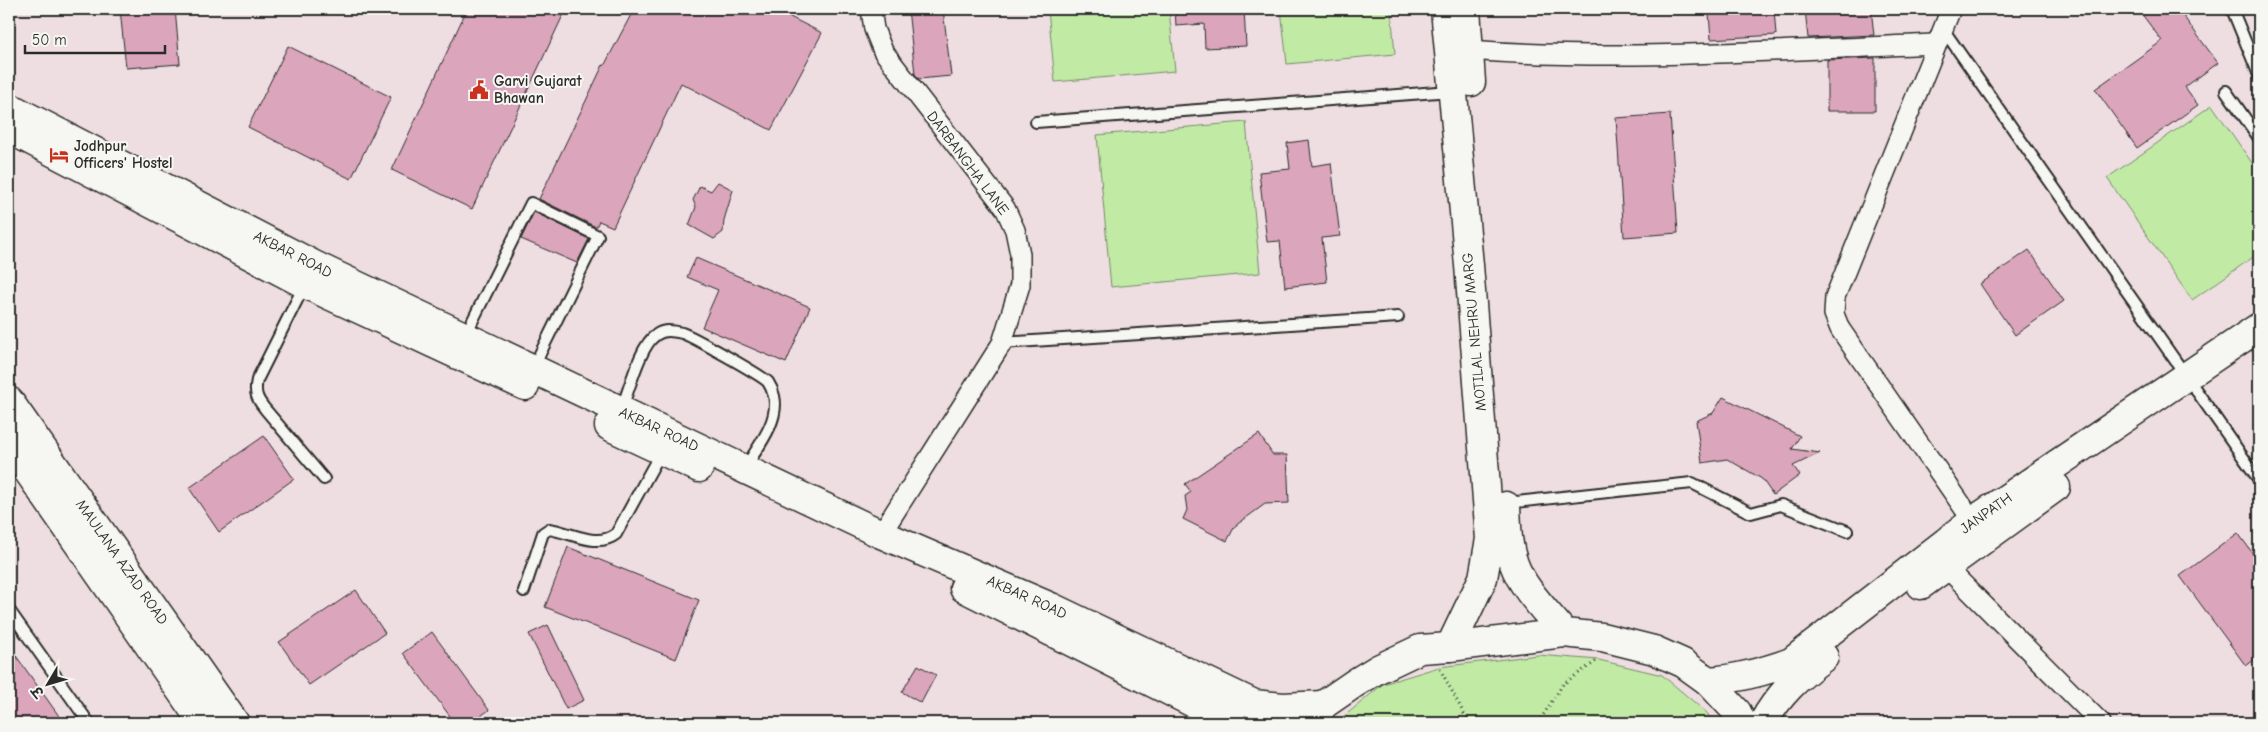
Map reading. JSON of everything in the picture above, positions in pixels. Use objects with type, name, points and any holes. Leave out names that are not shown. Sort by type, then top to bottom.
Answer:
[{"type":"main road","name":"MOTILAL NEHRU MARG","points":[[1445,9],[1462,90],[1506,503],[1507,538],[1514,565],[1528,588],[1564,633]]},
{"type":"main road","name":"MOTILAL NEHRU MARG","points":[[1444,657],[1483,578],[1490,539],[1472,304],[1462,90],[1468,50],[1466,9]]},
{"type":"main road","name":"AKBAR ROAD","points":[[9,107],[310,275],[464,337],[881,534],[1051,607],[1254,704],[1283,707],[1318,714]]},
{"type":"main road","name":"AKBAR ROAD","points":[[9,129],[310,275],[662,452],[960,586],[1233,723]]},
{"type":"main road","name":"JANPATH","points":[[1708,681],[1734,679],[1792,662],[2191,382],[2259,327]]},
{"type":"main road","name":"JANPATH","points":[[2191,382],[2259,343]]},
{"type":"main road","name":"MAULANA AZAD ROAD","points":[[9,401],[235,723]]},
{"type":"main road","name":"MAULANA AZAD ROAD","points":[[11,451],[203,723]]},
{"type":"main road","name":"JANPATH","points":[[1763,723],[1782,694],[1801,674],[1945,566],[1979,529]]},
{"type":"main road","points":[[1318,714],[1378,669],[1420,649],[1444,657],[1564,633],[1602,637],[1654,650],[1683,663],[1708,681],[1737,712],[1742,723]]},
{"type":"street","name":"DARBANGHA LANE","points":[[871,9],[874,29],[883,51],[1005,208],[1015,230],[1020,254],[1020,285],[1002,343],[881,534]]},
{"type":"street","points":[[1951,9],[1835,297],[1834,314],[1840,329],[1979,529]]},
{"type":"street","points":[[1468,50],[1526,55],[1611,56],[1939,36]]},
{"type":"street","points":[[1945,566],[2101,723]]},
{"type":"lane","points":[[2232,9],[2259,74]]},
{"type":"lane","points":[[1939,36],[2191,382],[2259,480]]},
{"type":"lane","points":[[1036,122],[1462,90]]},
{"type":"lane","points":[[2226,91],[2259,138]]},
{"type":"lane","points":[[464,337],[531,203],[598,236],[532,368]]},
{"type":"lane","points":[[310,275],[257,380],[254,390],[257,399],[324,479]]},
{"type":"lane","points":[[1002,343],[1398,317]]},
{"type":"lane","points":[[621,411],[647,343],[656,334],[668,330],[684,334],[753,372],[767,382],[774,394],[776,409],[771,424],[744,470]]},
{"type":"lane","points":[[524,591],[543,533],[548,529],[590,540],[609,540],[616,534],[662,452]]},
{"type":"lane","points":[[1506,503],[1692,483],[1751,513],[1781,505],[1847,530]]},
{"type":"lane","points":[[9,610],[89,723]]},
{"type":"path","points":[[1444,657],[1469,723]]},
{"type":"path","points":[[1538,723],[1563,684],[1599,660]]},
{"type":"green space","points":[[1048,9],[1169,9],[1175,71],[1055,82]]},
{"type":"green space","points":[[1281,9],[1391,9],[1395,54],[1287,64]]},
{"type":"green space","points":[[2212,105],[2259,173],[2259,253],[2192,300],[2107,178]]},
{"type":"green space","points":[[1246,122],[1260,273],[1111,287],[1097,135]]},
{"type":"green space","points":[[1538,655],[1599,660],[1662,675],[1707,713],[1713,723],[1336,723],[1383,684],[1439,667]]},
{"type":"building","points":[[120,9],[175,9],[180,64],[126,68]]},
{"type":"building","name":"Garvi Gujarat Bhawan","points":[[467,9],[566,9],[472,209],[392,170]]},
{"type":"building","points":[[634,9],[774,9],[822,33],[771,130],[681,83],[613,227],[599,221],[596,227],[539,199],[603,65]]},
{"type":"building","points":[[908,9],[943,9],[951,76],[919,79],[915,74]]},
{"type":"building","points":[[1175,9],[1244,9],[1246,46],[1205,48],[1204,24],[1176,26]]},
{"type":"building","points":[[1774,9],[1776,35],[1711,39],[1709,14]]},
{"type":"building","points":[[1805,9],[1871,9],[1874,35],[1808,38]]},
{"type":"building","points":[[2138,9],[2178,9],[2218,63],[2185,87],[2198,105],[2137,148],[2095,89],[2162,41]]},
{"type":"building","points":[[288,46],[391,97],[351,179],[248,127]]},
{"type":"building","points":[[1875,58],[1875,111],[1827,111],[1827,60]]},
{"type":"building","points":[[1670,114],[1678,233],[1624,237],[1616,118]]},
{"type":"building","points":[[1309,140],[1312,166],[1331,163],[1340,236],[1322,238],[1327,282],[1285,287],[1280,241],[1267,242],[1259,172],[1290,169],[1287,143]]},
{"type":"building","points":[[718,182],[733,190],[724,220],[723,232],[714,239],[689,225],[696,207],[693,200],[700,186],[711,191]]},
{"type":"building","points":[[534,212],[589,239],[577,263],[521,239]]},
{"type":"building","points":[[2029,250],[2064,301],[2015,335],[1980,284]]},
{"type":"building","points":[[696,258],[810,307],[786,363],[702,327],[718,290],[687,277]]},
{"type":"building","points":[[1723,397],[1800,436],[1792,449],[1820,453],[1793,466],[1800,475],[1773,495],[1762,479],[1727,459],[1702,463],[1696,421],[1713,413]]},
{"type":"building","points":[[1259,434],[1273,455],[1287,455],[1289,503],[1265,504],[1235,526],[1227,541],[1183,519],[1187,510],[1185,496],[1191,492],[1185,484]]},
{"type":"building","points":[[264,436],[294,479],[219,532],[189,488]]},
{"type":"building","points":[[2238,533],[2259,562],[2259,656],[2246,666],[2180,576]]},
{"type":"building","points":[[568,547],[699,600],[676,659],[545,607]]},
{"type":"building","points":[[356,590],[385,633],[309,685],[279,642]]},
{"type":"building","points":[[548,625],[584,700],[566,709],[529,634]]},
{"type":"building","points":[[432,632],[489,710],[471,723],[455,723],[403,653]]},
{"type":"building","points":[[9,646],[64,723],[9,723]]},
{"type":"building","points":[[918,665],[936,675],[921,703],[902,692]]},
{"type":"place","name":"Garvi Gujarat Bhawan","points":[[479,90]]},
{"type":"place","name":"Jodhpur Officers' Hostel","points":[[59,155]]}]
